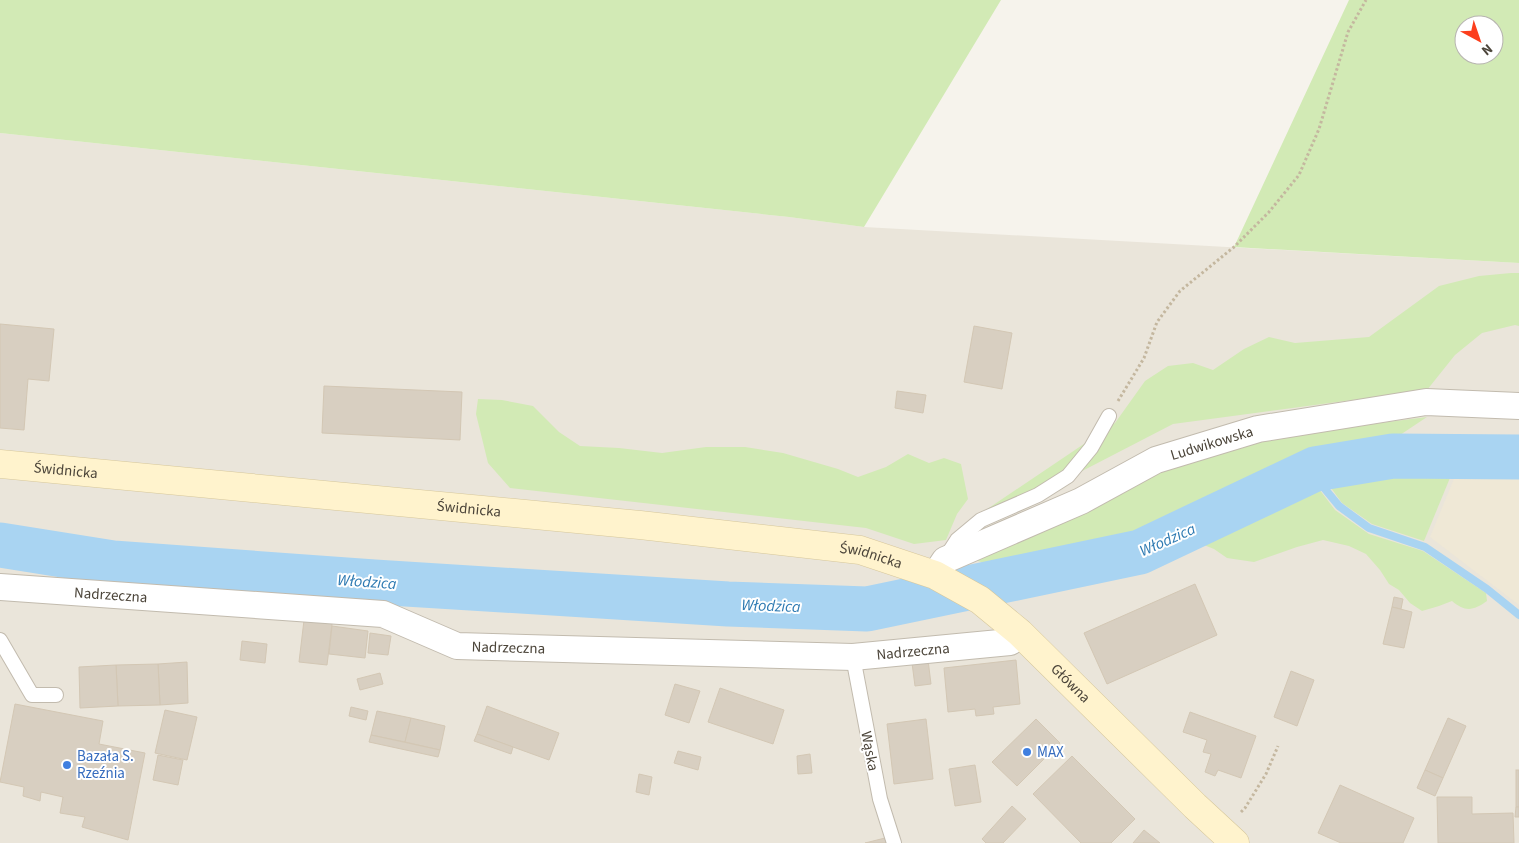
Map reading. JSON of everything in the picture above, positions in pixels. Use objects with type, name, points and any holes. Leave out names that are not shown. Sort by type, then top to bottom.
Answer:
[{"type":"street","name":"Ludwikowska","points":[[941,572],[1081,501],[1156,460],[1258,429],[1426,402],[1519,406]]},
{"type":"street","name":"Świdnicka","points":[[0,464],[630,524],[860,550],[941,572]]},
{"type":"street","name":"Główna","points":[[941,572],[980,600],[1020,633],[1195,806],[1224,839]]},
{"type":"street","name":"Nadrzeczna","points":[[0,587],[382,614],[457,646],[852,657],[1010,642],[1020,633]]},
{"type":"lane","points":[[941,572],[957,540],[981,520],[1038,495],[1068,476],[1091,448],[1109,416]]},
{"type":"lane","points":[[0,640],[32,696],[56,695]]},
{"type":"lane","name":"Wąska","points":[[852,657],[880,798],[894,843]]},
{"type":"path","points":[[1109,416],[1144,358],[1157,322],[1180,291],[1234,248],[1269,212],[1299,175],[1319,129],[1348,32],[1366,0]]},
{"type":"path","points":[[1224,839],[1246,808],[1266,774],[1278,746]]},
{"type":"shaded area","points":[[0,133],[789,217],[864,227],[1519,263],[1519,843],[0,843]]},
{"type":"shaded area","points":[[1456,474],[1519,476],[1519,605],[1430,537]]},
{"type":"green space","points":[[0,0],[1001,0],[864,227],[789,217],[0,133]]},
{"type":"green space","points":[[1349,0],[1519,0],[1519,263],[1234,247]]},
{"type":"green space","points":[[1519,273],[1519,326],[1515,325],[1482,333],[1455,355],[1427,390],[1173,424],[972,528],[977,516],[1115,423],[1145,381],[1168,366],[1193,363],[1213,370],[1244,349],[1269,337],[1295,343],[1369,337],[1439,286],[1479,276]]},
{"type":"green space","points":[[478,399],[502,400],[533,406],[559,432],[580,446],[662,453],[706,447],[745,447],[783,453],[838,469],[858,477],[886,467],[908,454],[929,463],[944,458],[961,464],[968,499],[957,514],[946,540],[914,544],[866,528],[510,488],[488,463],[476,414]]},
{"type":"green space","points":[[1427,417],[1394,439],[1308,455],[1140,533],[992,566],[967,557],[1183,448]]},
{"type":"green space","points":[[1398,472],[1452,473],[1424,541],[1372,524],[1342,503],[1326,481]]},
{"type":"green space","points":[[1316,485],[1335,510],[1369,534],[1423,551],[1486,593],[1487,601],[1469,609],[1461,607],[1452,601],[1422,611],[1410,603],[1399,590],[1389,584],[1366,554],[1349,546],[1323,540],[1254,562],[1227,558],[1214,549],[1199,543]]},
{"type":"building","points":[[0,324],[54,329],[49,381],[28,379],[24,430],[0,428]]},
{"type":"building","points":[[974,326],[1012,333],[1002,389],[964,382]]},
{"type":"building","points":[[324,386],[462,392],[460,440],[322,433]]},
{"type":"building","points":[[897,391],[926,395],[923,413],[895,408]]},
{"type":"building","points":[[1195,584],[1217,635],[1107,684],[1084,633]]},
{"type":"building","points":[[1394,597],[1403,599],[1401,609],[1392,607]]},
{"type":"building","points":[[1392,607],[1412,612],[1404,648],[1383,644]]},
{"type":"building","points":[[305,612],[333,616],[327,665],[299,662]]},
{"type":"building","points":[[332,626],[368,631],[365,658],[329,654]]},
{"type":"building","points":[[370,633],[391,636],[388,655],[368,653]]},
{"type":"building","points":[[242,641],[267,644],[265,663],[240,660]]},
{"type":"building","points":[[928,660],[931,684],[915,686],[912,663]]},
{"type":"building","points":[[1016,660],[1020,704],[993,707],[994,714],[976,716],[975,709],[948,712],[944,668]]},
{"type":"building","points":[[187,662],[188,703],[160,705],[158,664]]},
{"type":"building","points":[[158,664],[160,705],[118,706],[116,665]]},
{"type":"building","points":[[116,665],[118,706],[80,708],[79,667]]},
{"type":"building","points":[[1291,671],[1314,680],[1297,726],[1274,717]]},
{"type":"building","points":[[380,673],[383,684],[360,690],[357,679]]},
{"type":"building","points":[[675,684],[700,691],[689,723],[665,715]]},
{"type":"building","points":[[720,688],[784,710],[773,744],[708,722]]},
{"type":"building","points":[[15,704],[103,721],[99,744],[145,753],[128,840],[82,827],[85,817],[60,813],[63,797],[41,792],[40,801],[23,796],[24,787],[0,782]]},
{"type":"building","points":[[487,706],[559,733],[549,760],[477,734]]},
{"type":"building","points":[[351,707],[368,711],[366,720],[349,716]]},
{"type":"building","points":[[165,710],[197,717],[187,760],[155,753]]},
{"type":"building","points":[[377,711],[411,718],[405,742],[371,735]]},
{"type":"building","points":[[1190,712],[1256,736],[1241,778],[1218,770],[1215,776],[1205,772],[1211,754],[1203,752],[1207,740],[1183,732]]},
{"type":"building","points":[[411,718],[445,726],[440,750],[405,742]]},
{"type":"building","points":[[1448,718],[1466,726],[1443,778],[1425,770]]},
{"type":"building","points":[[926,719],[933,779],[894,784],[887,724]]},
{"type":"building","points":[[1036,719],[1060,743],[1017,786],[992,762]]},
{"type":"building","points":[[477,734],[513,747],[511,754],[474,741]]},
{"type":"building","points":[[371,735],[440,750],[438,757],[369,742]]},
{"type":"building","points":[[678,751],[701,757],[698,770],[674,763]]},
{"type":"building","points":[[810,754],[812,773],[798,774],[797,756]]},
{"type":"building","points":[[158,755],[183,760],[178,785],[153,780]]},
{"type":"building","points":[[1072,756],[1135,819],[1111,843],[1081,843],[1033,794]]},
{"type":"building","points":[[975,765],[981,802],[955,806],[949,769]]},
{"type":"building","points":[[1425,770],[1443,778],[1435,796],[1417,788]]},
{"type":"building","points":[[1516,770],[1519,770],[1519,807],[1516,807]]},
{"type":"building","points":[[639,774],[652,777],[649,795],[636,792]]},
{"type":"building","points":[[1340,785],[1414,818],[1403,843],[1341,843],[1318,833]]},
{"type":"building","points":[[1437,797],[1472,797],[1472,814],[1513,813],[1514,843],[1438,843]]},
{"type":"building","points":[[1012,806],[1026,819],[1003,843],[986,843],[982,839]]},
{"type":"building","points":[[1516,807],[1519,807],[1519,817],[1515,817]]},
{"type":"building","points":[[1144,830],[1160,843],[1133,843]]},
{"type":"building","points":[[885,838],[886,843],[865,843]]},
{"type":"waterway","name":"Włodzica","points":[[0,545],[113,563],[374,582],[728,604],[867,609],[1140,552],[1315,469],[1393,456],[1519,457]]},
{"type":"waterway","points":[[1315,469],[1320,483],[1339,506],[1369,528],[1425,547],[1487,589],[1519,615]]},
{"type":"place","name":"MAX","points":[[1027,752]]},
{"type":"place","name":"Bazała S. Rzeźnia","points":[[67,765]]}]
